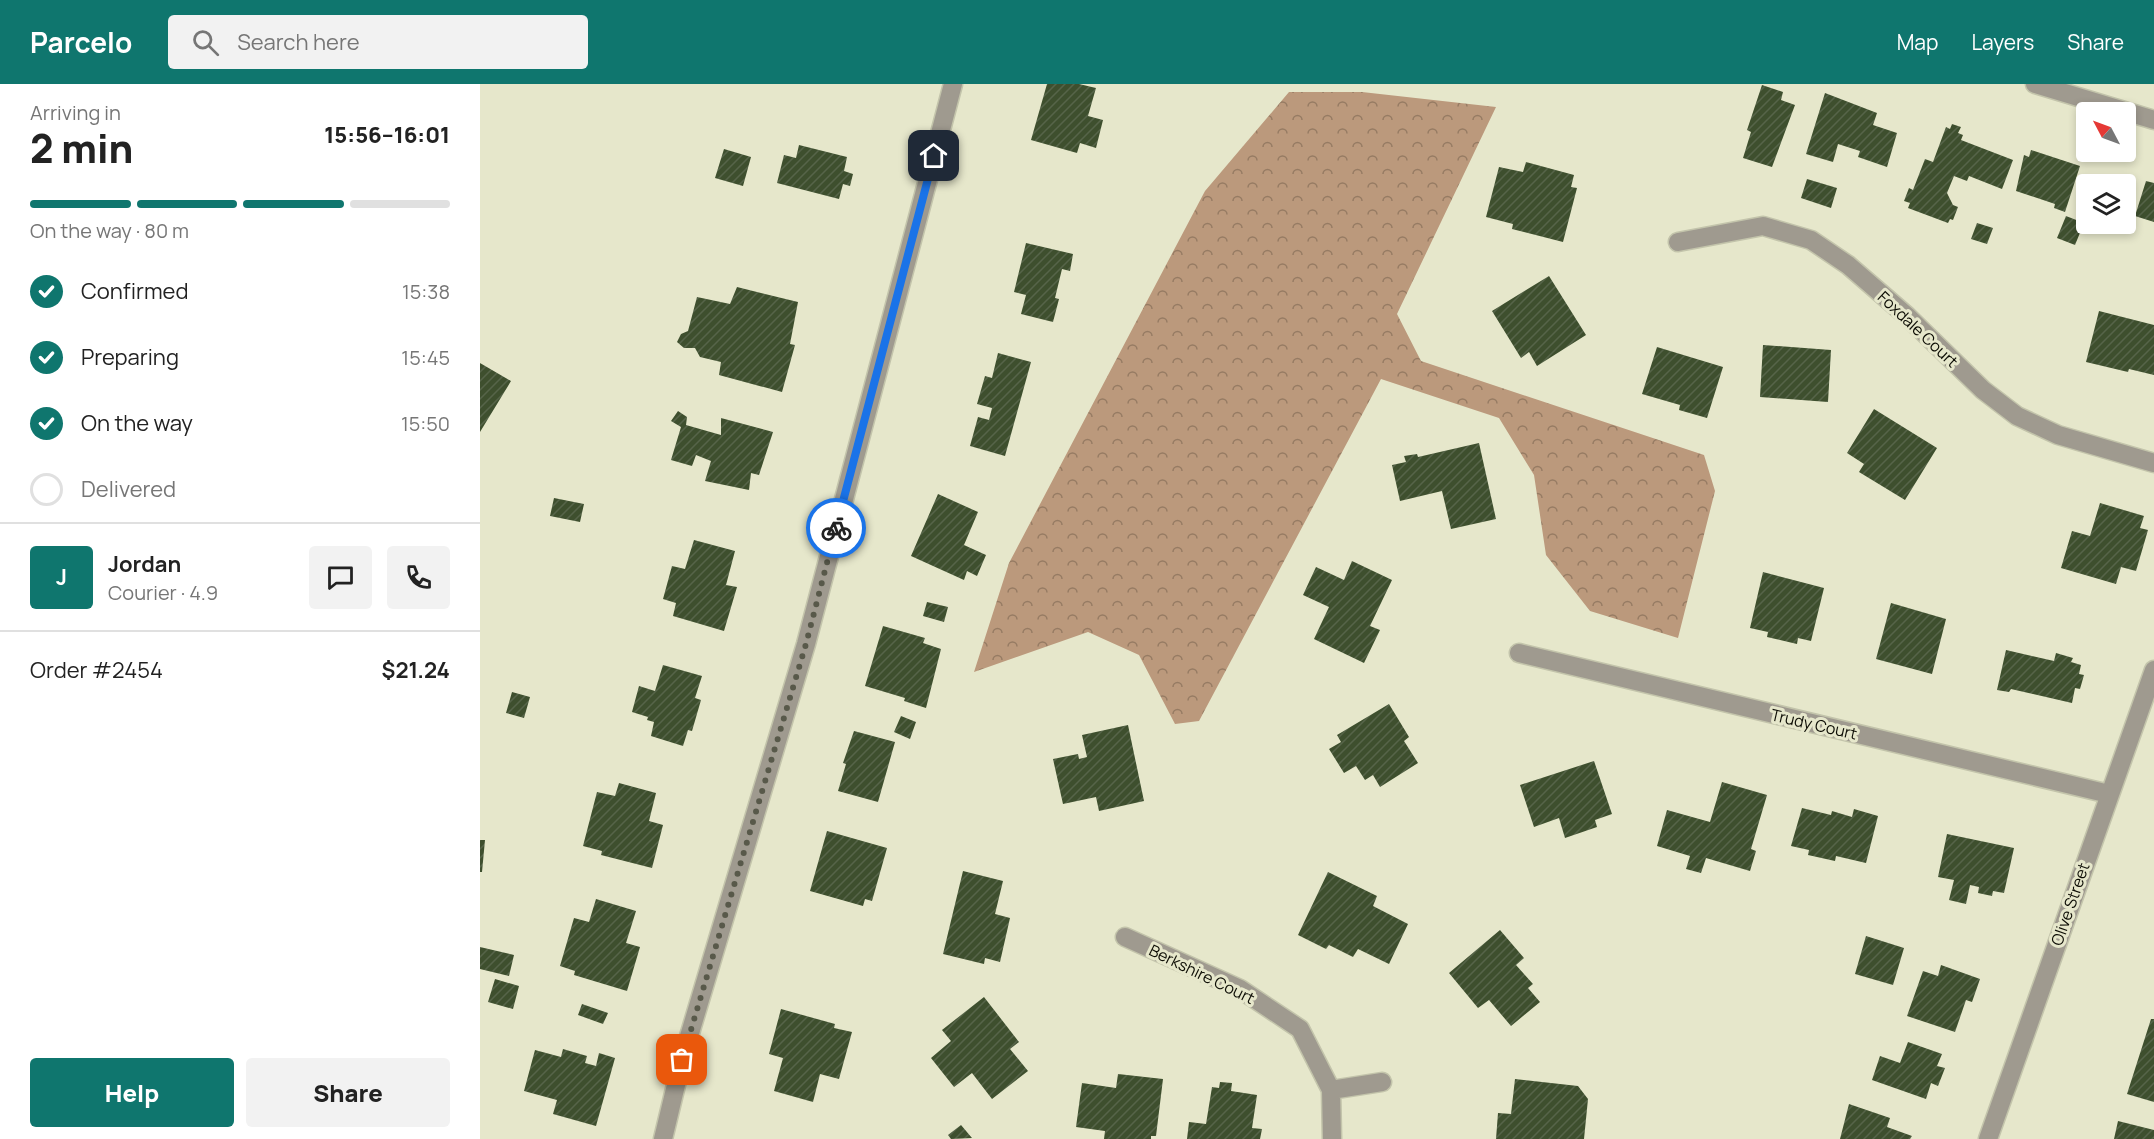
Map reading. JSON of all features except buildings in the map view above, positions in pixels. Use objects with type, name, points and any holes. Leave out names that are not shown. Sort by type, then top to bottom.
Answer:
[{"type":"street","points":[[663,1139],[682,1060],[806,644],[953,84]]},
{"type":"street","points":[[2035,84],[2154,120]]},
{"type":"street","name":"Foxdale Court","points":[[1678,243],[1763,226],[1811,240],[1848,265],[1907,316],[1983,390],[2018,416],[2058,435],[2154,463]]},
{"type":"street","name":"Trudy Court","points":[[1519,653],[2109,794]]},
{"type":"street","name":"Olive Street","points":[[1988,1139],[2154,670]]},
{"type":"street","name":"Berkshire Court","points":[[1125,937],[1240,989],[1300,1029],[1331,1090],[1332,1139]]},
{"type":"street","points":[[1331,1090],[1382,1082]]},
{"type":"green space","points":[[1289,92],[1362,92],[1496,107],[1397,314],[1421,361],[1704,455],[1715,491],[1678,638],[1590,611],[1546,555],[1534,475],[1499,418],[1381,379],[1199,721],[1175,724],[1139,655],[1088,632],[974,672],[1009,563],[1205,191]]},
{"type":"way so far","points":[[682,1060],[806,644],[836,528]]},
{"type":"route","points":[[836,528],[934,156]]}]
